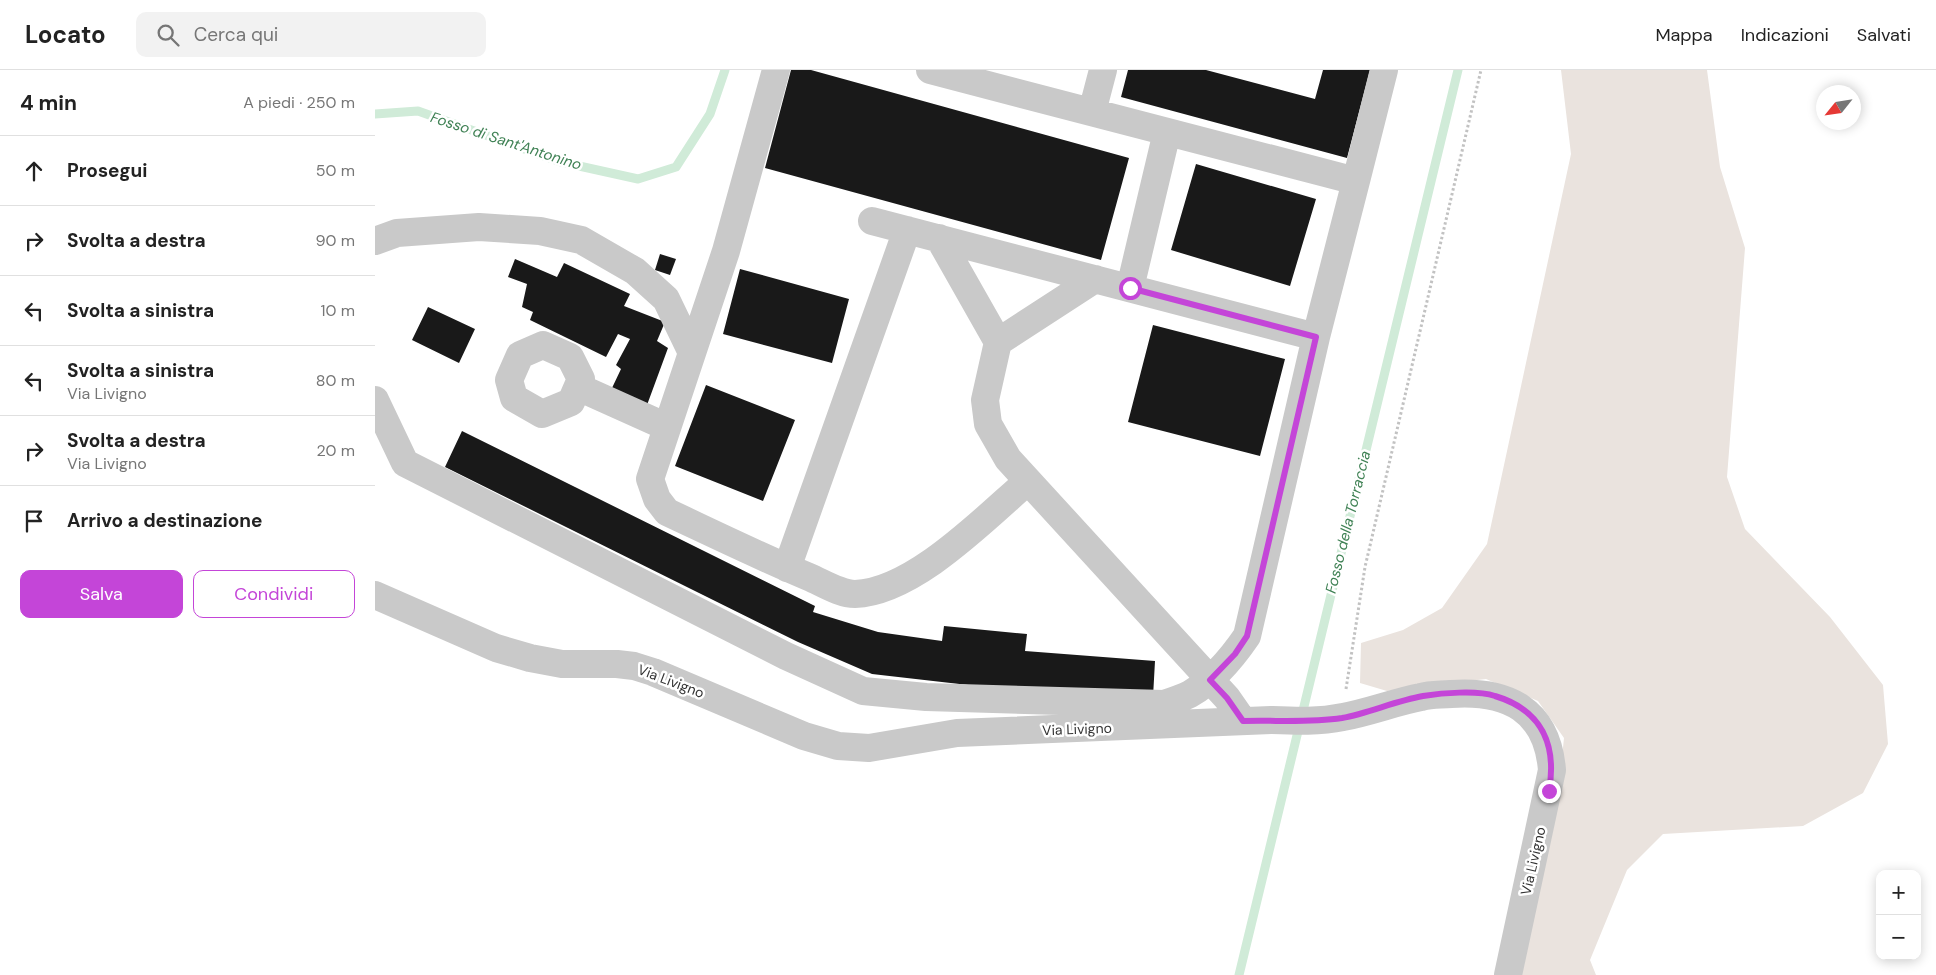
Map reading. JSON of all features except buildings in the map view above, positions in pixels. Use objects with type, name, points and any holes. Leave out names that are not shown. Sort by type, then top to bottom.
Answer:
[{"type":"street","points":[[776,70],[726,251],[650,479],[657,499],[667,512],[842,592],[855,594],[878,589],[896,582],[936,560],[1028,482]]},
{"type":"street","points":[[930,70],[1356,181]]},
{"type":"street","points":[[1092,112],[1103,70]]},
{"type":"street","points":[[375,400],[405,464],[786,656],[863,690],[926,697],[1164,704],[1189,694],[1210,680],[1235,654],[1247,636],[1316,337],[1385,70]]},
{"type":"street","points":[[1130,288],[1167,132]]},
{"type":"street","points":[[872,221],[1316,337]]},
{"type":"street","points":[[375,241],[397,233],[479,227],[540,231],[581,240],[635,271],[666,300],[692,353]]},
{"type":"street","points":[[787,568],[907,230]]},
{"type":"street","points":[[939,238],[998,342],[985,400],[988,424],[1008,459],[1227,698],[1243,721]]},
{"type":"street","points":[[998,342],[1095,279]]},
{"type":"street","points":[[578,387],[667,428]]},
{"type":"street","name":"Via Livigno","points":[[375,595],[496,648],[530,658],[562,664],[617,664],[634,666],[653,672],[804,736],[838,746],[869,748],[957,734],[1271,720],[1313,722],[1343,717],[1423,696],[1466,693],[1494,695],[1515,704],[1533,718],[1541,730],[1551,756],[1552,770],[1508,975]]},
{"type":"path","points":[[1343,717],[1346,686],[1365,567],[1481,70]]},
{"type":"shaded area","points":[[1561,70],[1707,70],[1720,167],[1745,248],[1727,477],[1745,529],[1830,617],[1883,685],[1888,744],[1863,793],[1803,826],[1663,834],[1627,870],[1590,960],[1596,975],[1516,975],[1557,807],[1564,738],[1538,701],[1486,679],[1387,691],[1360,683],[1361,643],[1403,630],[1442,608],[1487,544],[1571,154]]},
{"type":"waterway","name":"Fosso di Sant'Antonino","points":[[375,114],[418,111],[561,162],[638,179],[676,167],[710,114],[725,70]]},
{"type":"waterway","name":"Fosso della Torraccia","points":[[1239,975],[1458,70]]},
{"type":"route","points":[[1130,288],[1316,337],[1247,636],[1235,654],[1210,680],[1227,698],[1243,721],[1313,722],[1343,717],[1423,696],[1466,693],[1494,695],[1525,710],[1541,730],[1551,756],[1552,770],[1549,791]]}]
